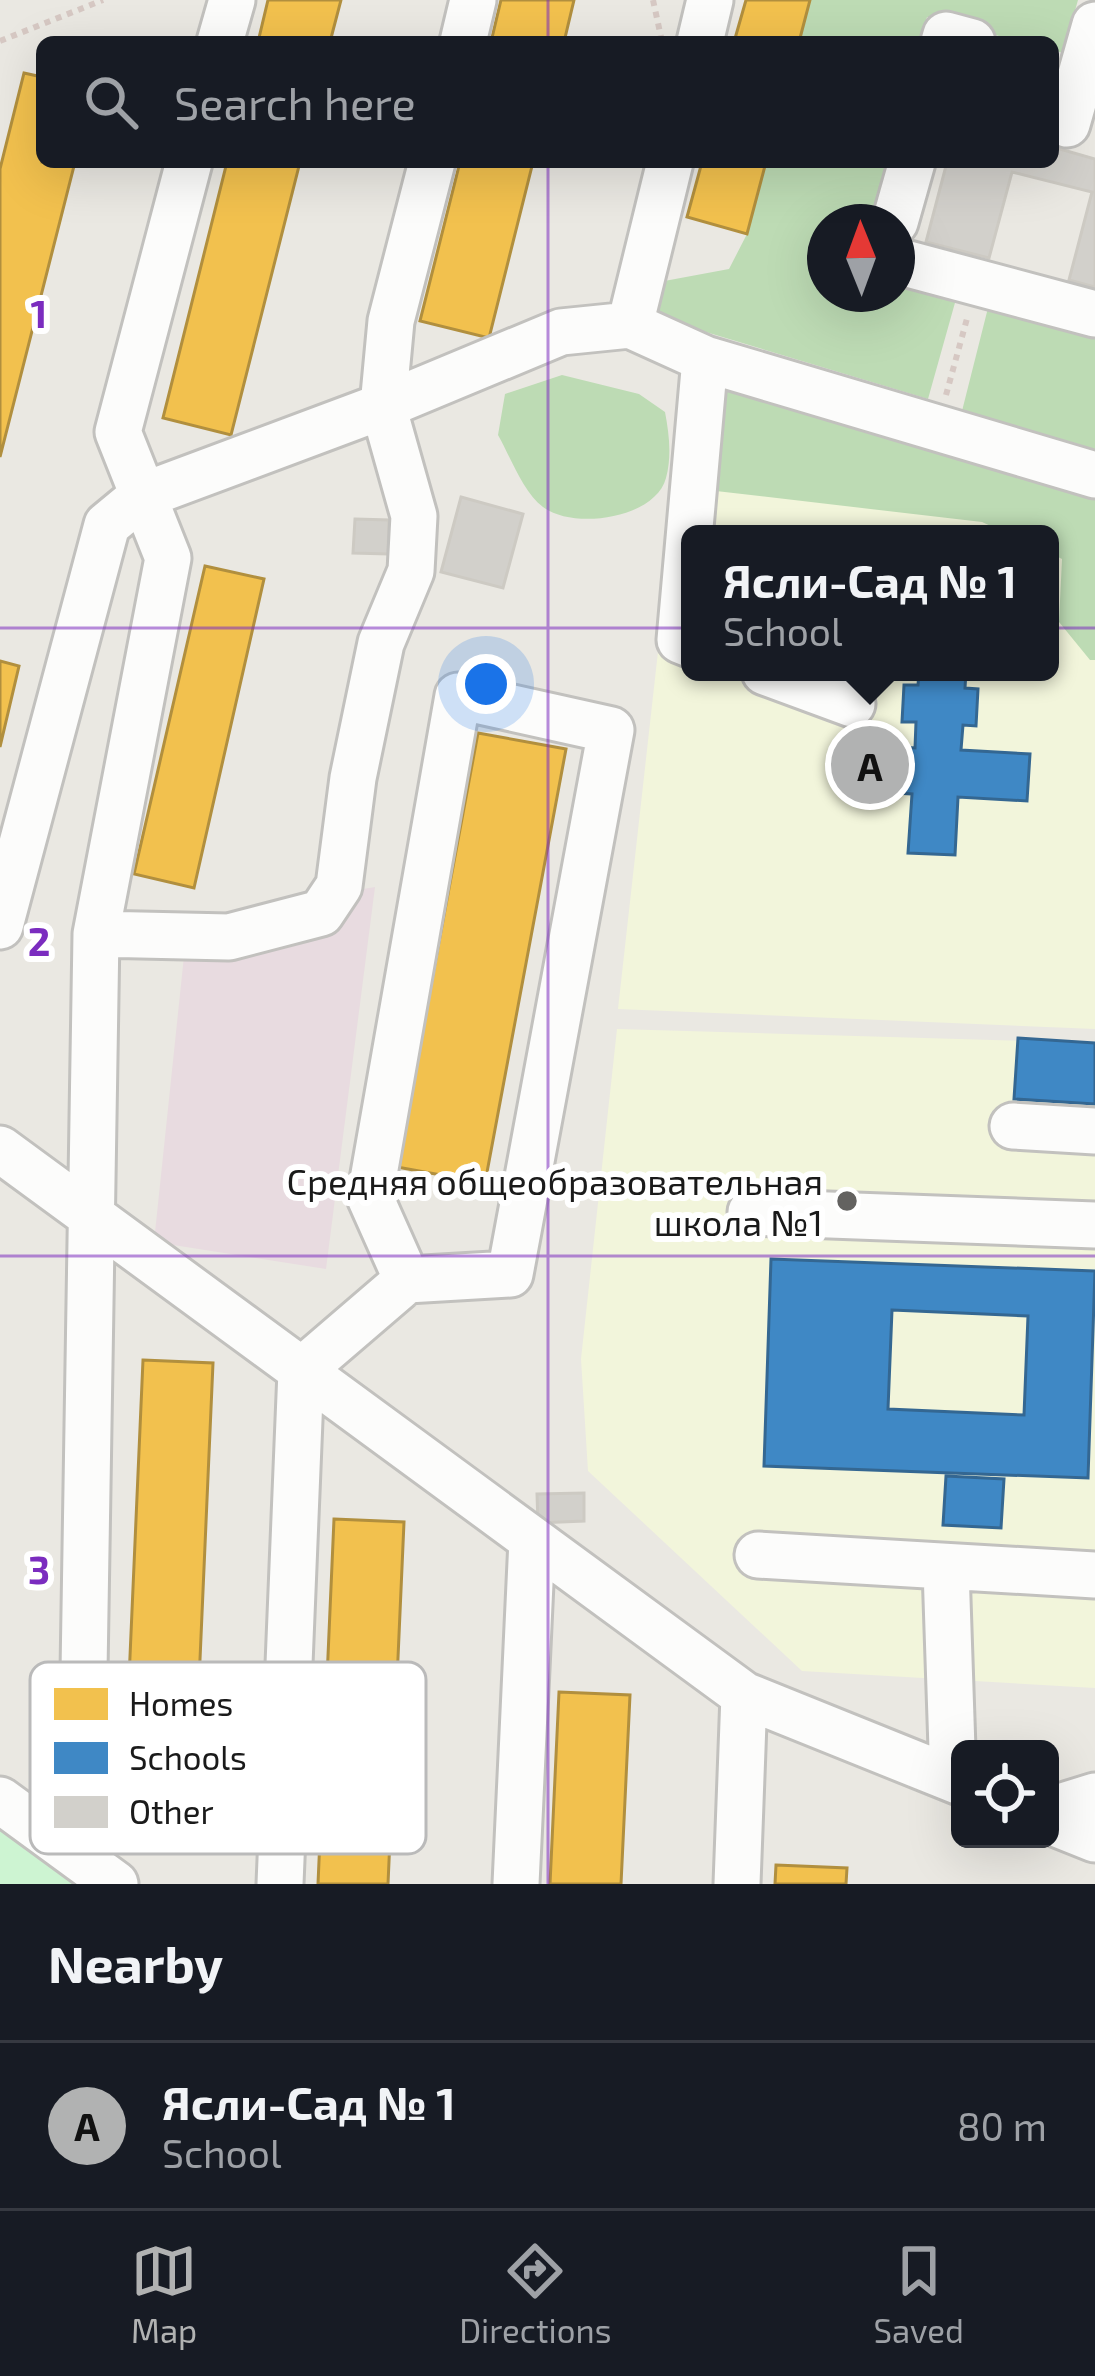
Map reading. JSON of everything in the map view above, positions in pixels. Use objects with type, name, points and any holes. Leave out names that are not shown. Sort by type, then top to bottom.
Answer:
[{"type":"street","points":[[222,36],[232,0]]},
{"type":"street","points":[[464,36],[473,0]]},
{"type":"street","points":[[701,36],[710,0]]},
{"type":"street","points":[[1067,124],[1076,70],[1095,25]]},
{"type":"street","points":[[84,1662],[96,934],[168,558],[118,432],[187,168]]},
{"type":"street","points":[[96,934],[229,937],[321,913],[339,886],[352,778],[381,643],[411,571],[414,516],[383,406],[392,321],[430,168]]},
{"type":"street","points":[[630,325],[669,168]]},
{"type":"street","points":[[901,204],[910,168]]},
{"type":"street","points":[[915,266],[1095,314]]},
{"type":"street","points":[[0,926],[107,525],[142,496],[383,406],[561,332],[630,325],[705,359],[1095,475]]},
{"type":"street","points":[[690,525],[705,359]]},
{"type":"street","points":[[789,681],[852,704]]},
{"type":"street","points":[[289,1662],[301,1371],[407,1280],[510,1274],[611,730],[458,696],[370,1197],[407,1280]]},
{"type":"street","points":[[1013,1126],[1095,1131]]},
{"type":"street","points":[[0,1149],[744,1695],[951,1779]]},
{"type":"street","points":[[751,1212],[1095,1225]]},
{"type":"street","points":[[516,1884],[532,1540]]},
{"type":"street","points":[[758,1556],[1095,1576]]},
{"type":"street","points":[[946,1569],[954,1740]]},
{"type":"street","points":[[737,1884],[744,1695]]},
{"type":"street","points":[[1059,1807],[1095,1796]]},
{"type":"street","points":[[0,1800],[30,1821]]},
{"type":"street","points":[[1059,1825],[1095,1839]]},
{"type":"street","points":[[77,1854],[116,1884]]},
{"type":"street","points":[[280,1884],[281,1854]]},
{"type":"path","points":[[0,41],[103,0]]},
{"type":"path","points":[[652,0],[661,36]]},
{"type":"path","points":[[937,427],[977,282]]},
{"type":"shaded area","points":[[679,464],[1046,508],[1095,523],[1095,1029],[618,1009]]},
{"type":"shaded area","points":[[375,887],[326,1269],[154,1242],[188,918]]},
{"type":"shaded area","name":"Средняя общеобразовательная школа №1","points":[[617,1029],[1095,1043],[1095,1688],[802,1671],[588,1471],[581,1359]]},
{"type":"green space","points":[[810,0],[1078,0],[1063,53],[1059,52],[1059,36],[999,36],[927,17],[922,36],[801,36]]},
{"type":"green space","points":[[764,168],[886,168],[877,204],[807,204],[807,312],[915,312],[915,280],[958,292],[928,399],[656,317],[659,282],[729,269],[747,234]]},
{"type":"green space","points":[[990,300],[1095,325],[1095,455],[962,411]]},
{"type":"green space","points":[[727,372],[1095,497],[1095,660],[1090,660],[1059,622],[1059,525],[988,525],[716,491]]},
{"type":"green space","points":[[562,375],[639,394],[665,412],[668,470],[659,492],[646,503],[612,516],[573,518],[543,507],[523,483],[498,435],[505,394]]},
{"type":"green space","points":[[0,1812],[30,1834],[30,1854],[56,1854],[96,1884],[0,1884]]},
{"type":"building: Homes","points":[[268,0],[341,0],[332,36],[259,36]]},
{"type":"building: Homes","points":[[501,0],[574,0],[565,36],[492,36]]},
{"type":"building: Homes","points":[[746,0],[810,0],[801,36],[736,36]]},
{"type":"building: Homes","points":[[24,73],[36,76],[36,168],[73,168],[0,457],[0,169]]},
{"type":"building: Homes","points":[[226,168],[298,168],[231,435],[163,418]]},
{"type":"building: Homes","points":[[458,168],[532,168],[489,338],[420,321]]},
{"type":"building: Homes","points":[[700,168],[764,168],[747,234],[687,217]]},
{"type":"building: Homes","points":[[205,566],[264,579],[194,888],[134,874]]},
{"type":"building: Homes","points":[[0,661],[19,666],[0,747]]},
{"type":"building: Homes","points":[[478,733],[566,749],[485,1183],[397,1167]]},
{"type":"building: Homes","points":[[143,1360],[213,1363],[200,1662],[130,1662]]},
{"type":"building: Homes","points":[[334,1519],[404,1522],[398,1662],[328,1662]]},
{"type":"building: Homes","points":[[559,1692],[630,1695],[621,1884],[550,1884]]},
{"type":"building: Homes","points":[[319,1854],[389,1854],[388,1884],[318,1884]]},
{"type":"building: Homes","points":[[776,1865],[847,1868],[846,1884],[775,1884]]},
{"type":"building: Schools","points":[[918,681],[965,681],[965,688],[978,689],[976,726],[963,725],[961,750],[1030,754],[1027,801],[958,797],[955,855],[908,853],[912,794],[841,790],[844,743],[915,748],[916,722],[902,722],[904,685],[918,685]]},
{"type":"building: Schools","points":[[1018,1038],[1095,1043],[1095,1104],[1014,1099]]},
{"type":"building: Schools","points":[[771,1259],[1095,1271],[1088,1478],[764,1466]],"holes":[[[892,1310],[1028,1316],[1024,1415],[888,1409]]]},
{"type":"building: Schools","points":[[946,1476],[1004,1479],[1001,1528],[943,1525]]},
{"type":"building: Other","points":[[1059,149],[1095,159],[1095,287],[1069,280],[1092,192],[1012,172],[989,258],[926,242],[945,168],[1059,168]]},
{"type":"building: Other","points":[[461,497],[523,514],[503,588],[441,572]]},
{"type":"building: Other","points":[[355,519],[389,520],[388,554],[353,553]]},
{"type":"building: Other","points":[[584,1493],[584,1521],[538,1523],[537,1494]]},
{"type":"place","name":"Ясли-Сад № 1","points":[[870,765]]},
{"type":"place","name":"Средняя общеобразовательная школа №1","points":[[847,1201]]}]
